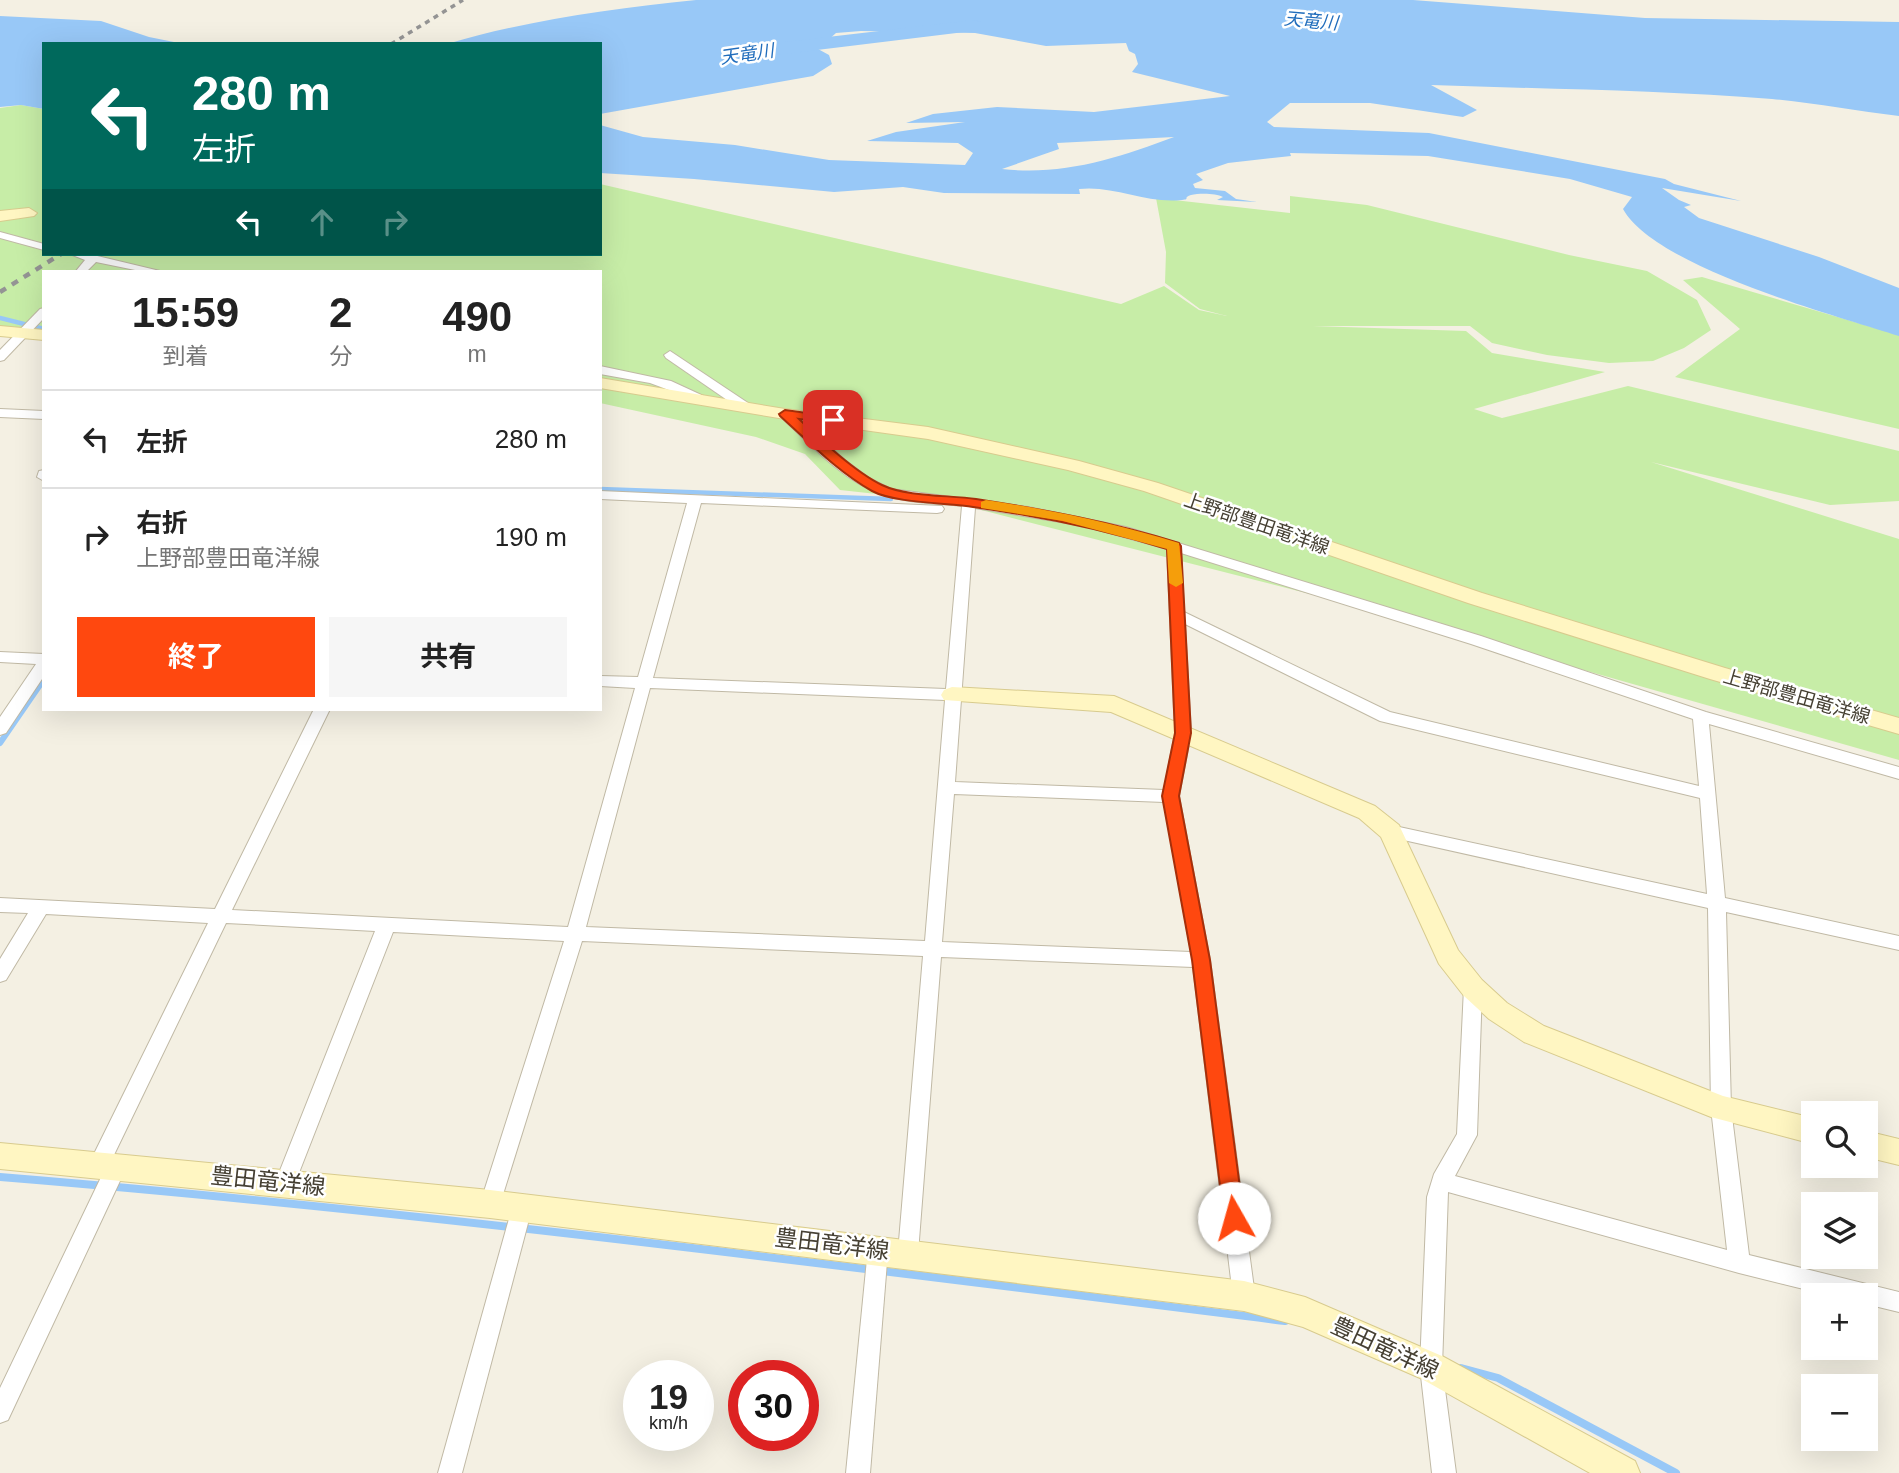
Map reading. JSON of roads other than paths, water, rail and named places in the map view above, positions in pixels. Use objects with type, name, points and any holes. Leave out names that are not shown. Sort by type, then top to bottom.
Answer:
[{"type":"main road","points":[[0,331],[42,335]]},
{"type":"main road","name":"上野部豊田竜洋線","points":[[602,383],[785,414],[928,433],[1072,465],[1151,486],[1475,598],[1718,674],[1899,726]]},
{"type":"main road","points":[[952,695],[1114,704],[1367,812],[1390,831],[1448,957],[1473,988],[1499,1011],[1534,1034],[1721,1108],[1801,1128]]},
{"type":"main road","name":"豊田竜洋線","points":[[0,1156],[490,1203],[1244,1296],[1305,1311],[1431,1367],[1623,1473]]},
{"type":"street","points":[[0,216],[29,214]]},
{"type":"street","points":[[0,235],[42,246]]},
{"type":"street","points":[[84,256],[149,270]]},
{"type":"street","points":[[82,270],[93,258]]},
{"type":"street","points":[[0,356],[42,312]]},
{"type":"street","points":[[670,355],[747,408]]},
{"type":"street","points":[[602,370],[679,385],[704,399]]},
{"type":"street","points":[[0,413],[42,415]]},
{"type":"street","points":[[785,414],[822,448],[878,489],[968,506],[1063,516],[1121,530],[1476,640],[1701,716],[1899,773]]},
{"type":"street","points":[[602,495],[968,506]]},
{"type":"street","points":[[490,1203],[575,934],[695,499]]},
{"type":"street","points":[[908,1253],[968,506]]},
{"type":"street","points":[[1174,546],[1183,733],[1171,796],[1201,960],[1244,1296]]},
{"type":"street","points":[[1177,614],[1386,717],[1708,794]]},
{"type":"street","points":[[0,657],[42,662]]},
{"type":"street","points":[[0,729],[42,665]]},
{"type":"street","points":[[602,681],[952,695]]},
{"type":"street","points":[[0,1412],[219,916],[321,711]]},
{"type":"street","points":[[1701,716],[1717,904],[1721,1108],[1739,1263]]},
{"type":"street","points":[[945,788],[1171,796]]},
{"type":"street","points":[[1390,831],[1899,943]]},
{"type":"street","points":[[0,905],[575,934],[1201,960]]},
{"type":"street","points":[[0,975],[41,907]]},
{"type":"street","points":[[285,1183],[387,924]]},
{"type":"street","points":[[1444,1473],[1431,1367],[1437,1197],[1441,1181],[1467,1135],[1473,988]]},
{"type":"street","points":[[1878,1147],[1899,1152]]},
{"type":"street","points":[[1441,1181],[1739,1263],[1899,1302]]},
{"type":"street","points":[[450,1473],[522,1208]]},
{"type":"street","points":[[858,1473],[878,1249]]},
{"type":"water","points":[[696,0],[1413,0],[1645,18],[1899,22],[1899,116],[1730,96],[1431,85],[1477,110],[1463,117],[1370,103],[1290,103],[1267,122],[1274,127],[1429,133],[1665,179],[1674,184],[1741,201],[1662,188],[1691,205],[1684,207],[1699,218],[1819,257],[1899,288],[1899,336],[1749,286],[1670,250],[1641,230],[1623,209],[1632,197],[1570,179],[1428,156],[1290,153],[1291,156],[1228,163],[1196,174],[1203,180],[1193,184],[1195,188],[1225,191],[1236,199],[1257,202],[1217,200],[1223,197],[1207,194],[1169,201],[1092,188],[1079,189],[1080,194],[944,193],[903,187],[834,192],[602,173],[602,126],[643,137],[735,145],[829,160],[965,165],[973,153],[958,143],[867,141],[896,132],[965,122],[906,123],[933,114],[997,107],[1094,112],[1230,96],[1132,72],[1138,64],[1135,54],[1129,51],[1126,43],[1046,46],[975,33],[861,31],[836,33],[818,49],[829,55],[832,64],[813,76],[602,114],[602,42],[454,42],[539,22]],"holes":[[[1174,137],[1111,158],[1047,170],[1002,169],[1059,149],[1057,143]]]},
{"type":"water","points":[[0,16],[101,21],[149,37],[174,42],[42,42],[42,109],[21,105],[0,107]]},
{"type":"waterway","name":"天竜川","points":[[776,49],[974,26]]},
{"type":"waterway","points":[[0,318],[42,328]]},
{"type":"waterway","points":[[602,489],[891,499]]},
{"type":"waterway","points":[[0,743],[42,682]]},
{"type":"waterway","points":[[0,1177],[483,1224],[1285,1321]]},
{"type":"waterway","points":[[1461,1368],[1498,1378],[1676,1473]]},
{"type":"railway","points":[[394,42],[463,0]]},
{"type":"railway","points":[[0,292],[58,256]]}]
